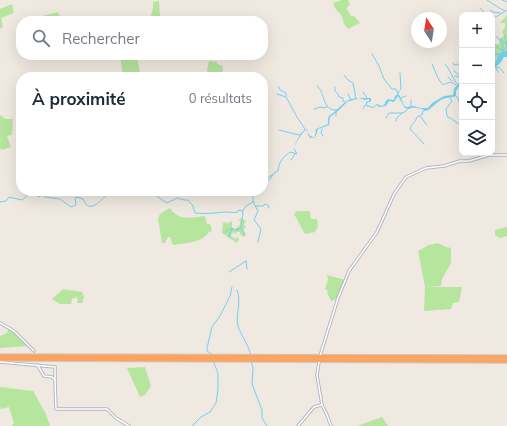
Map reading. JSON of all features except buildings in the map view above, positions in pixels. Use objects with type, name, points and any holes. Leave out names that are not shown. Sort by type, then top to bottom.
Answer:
[{"type":"highway","points":[[0,356],[507,357]]},
{"type":"highway","points":[[0,359],[507,361]]},
{"type":"street","points":[[331,426],[322,404],[317,375],[323,345],[338,298],[349,271],[377,232],[394,194],[406,177],[426,168],[444,166],[460,161],[469,161],[489,155],[507,155]]},
{"type":"street","points":[[0,323],[14,330],[34,351]]},
{"type":"street","points":[[0,362],[55,367],[56,408],[107,409],[116,418],[129,426]]},
{"type":"street","points":[[38,366],[44,376],[52,377],[56,380]]},
{"type":"street","points":[[298,426],[314,407],[322,404]]},
{"type":"green space","points":[[348,0],[350,5],[346,8],[351,16],[354,16],[360,23],[348,29],[344,24],[342,16],[335,8],[333,3]]},
{"type":"green space","points":[[159,1],[160,16],[151,16],[153,2]]},
{"type":"green space","points":[[12,4],[14,13],[1,18],[3,27],[0,29],[0,9]]},
{"type":"green space","points":[[58,12],[60,16],[43,16]]},
{"type":"green space","points":[[507,15],[507,50],[498,54],[495,62],[495,46],[500,43],[499,39],[504,36],[502,32],[505,27],[505,23],[500,23]]},
{"type":"green space","points":[[121,60],[138,60],[140,72],[122,72]]},
{"type":"green space","points":[[209,61],[217,62],[217,64],[223,66],[222,72],[208,72]]},
{"type":"green space","points":[[0,115],[6,119],[13,119],[12,135],[7,136],[11,147],[2,150],[0,148]]},
{"type":"green space","points":[[170,208],[181,217],[190,218],[205,216],[207,224],[210,224],[212,231],[206,236],[193,242],[173,245],[170,237],[168,237],[165,243],[162,243],[158,218],[160,214]]},
{"type":"green space","points":[[297,211],[310,211],[311,219],[317,219],[318,226],[315,232],[305,234],[294,214]]},
{"type":"green space","points":[[241,218],[246,221],[244,225],[246,227],[243,230],[246,235],[243,237],[240,232],[235,234],[233,232],[231,236],[235,239],[238,237],[239,239],[237,243],[222,233],[223,223],[226,222],[226,224],[232,221],[232,227],[234,230],[240,225],[240,221],[238,221]]},
{"type":"green space","points":[[507,227],[507,236],[500,238],[495,235],[495,230]]},
{"type":"green space","points":[[438,243],[451,248],[451,263],[442,279],[441,286],[426,287],[462,287],[459,302],[453,303],[451,309],[424,311],[425,287],[418,251],[429,245]]},
{"type":"green space","points":[[327,275],[345,280],[338,299],[331,301],[327,292],[328,291],[325,289],[328,280]]},
{"type":"green space","points":[[63,289],[82,292],[84,297],[82,303],[77,303],[78,300],[76,297],[72,299],[71,304],[60,304],[52,299]]},
{"type":"green space","points":[[9,327],[28,346],[0,348],[0,336],[7,333]]},
{"type":"green space","points":[[145,367],[151,386],[145,395],[140,397],[127,368]]},
{"type":"green space","points":[[0,387],[33,391],[46,414],[50,426],[12,426],[14,423],[9,407],[1,409],[0,407]]},
{"type":"green space","points":[[382,417],[388,426],[357,426]]},
{"type":"water","points":[[507,50],[507,57],[504,57],[495,68],[495,62],[498,54]]},
{"type":"water","points":[[459,83],[456,96],[443,99],[426,111],[417,108],[405,108],[398,96],[394,102],[389,101],[386,106],[379,107],[377,105],[373,108],[366,106],[366,102],[369,101],[369,99],[365,100],[359,98],[371,98],[371,101],[367,103],[367,105],[373,107],[377,104],[382,106],[388,99],[394,100],[395,96],[398,94],[406,107],[414,106],[428,108],[432,103],[444,96],[453,95],[454,89]]},
{"type":"water","points":[[359,98],[347,102],[330,117],[329,125],[318,129],[316,136],[314,138],[316,129],[328,124],[329,116],[348,100]]},
{"type":"waterway","points":[[487,0],[505,11]]},
{"type":"waterway","points":[[502,0],[507,2]]},
{"type":"waterway","points":[[480,8],[484,12]]},
{"type":"waterway","points":[[490,10],[500,13]]},
{"type":"waterway","points":[[495,17],[507,10]]},
{"type":"waterway","points":[[505,35],[506,44]]},
{"type":"waterway","points":[[496,36],[503,44],[503,52]]},
{"type":"waterway","points":[[501,39],[506,44]]},
{"type":"waterway","points":[[503,51],[506,48],[507,43]]},
{"type":"waterway","points":[[495,44],[502,50]]},
{"type":"waterway","points":[[372,54],[384,79],[392,89],[396,89],[398,94]]},
{"type":"waterway","points":[[453,63],[454,65],[458,64],[459,66]]},
{"type":"waterway","points":[[432,64],[439,80],[443,85],[450,82],[456,85]]},
{"type":"waterway","points":[[445,64],[458,85]]},
{"type":"waterway","points":[[495,66],[498,72]]},
{"type":"waterway","points":[[496,68],[499,67],[504,73]]},
{"type":"waterway","points":[[454,71],[459,75]]},
{"type":"waterway","points":[[398,93],[401,89],[400,73]]},
{"type":"waterway","points":[[344,75],[353,83],[356,99]]},
{"type":"waterway","points":[[455,76],[459,77]]},
{"type":"waterway","points":[[448,77],[452,81]]},
{"type":"waterway","points":[[317,86],[322,92],[328,108],[337,110]]},
{"type":"waterway","points":[[279,87],[280,90],[286,93],[286,96]]},
{"type":"waterway","points":[[335,87],[335,91],[339,97],[343,98],[343,101],[345,102]]},
{"type":"waterway","points":[[363,92],[367,98]]},
{"type":"waterway","points":[[277,94],[286,97],[305,129]]},
{"type":"waterway","points":[[348,94],[351,100]]},
{"type":"waterway","points":[[401,98],[406,96]]},
{"type":"waterway","points":[[456,96],[459,102]]},
{"type":"waterway","points":[[450,98],[452,101],[446,109],[447,116],[459,124]]},
{"type":"waterway","points":[[411,100],[411,107]]},
{"type":"waterway","points":[[363,109],[365,105]]},
{"type":"waterway","points":[[314,109],[327,107]]},
{"type":"waterway","points":[[386,118],[389,113],[403,113],[408,109]]},
{"type":"waterway","points":[[424,144],[410,129],[417,117],[423,114],[422,112],[425,110]]},
{"type":"waterway","points":[[396,121],[402,113]]},
{"type":"waterway","points":[[420,116],[427,125]]},
{"type":"waterway","points":[[322,129],[321,133],[323,136]]},
{"type":"waterway","points":[[279,130],[299,135],[301,134]]},
{"type":"waterway","points":[[268,180],[274,173],[278,171],[280,162],[283,158],[290,152],[297,154],[294,149]]},
{"type":"waterway","points":[[291,160],[295,154]]},
{"type":"waterway","points":[[268,177],[272,175]]},
{"type":"waterway","points":[[0,202],[6,201],[9,197],[22,200],[26,196]]},
{"type":"waterway","points":[[44,196],[60,199],[71,207],[76,205],[75,198],[77,197],[83,199],[89,206],[92,206],[106,196]]},
{"type":"waterway","points":[[156,196],[167,203],[177,198],[188,200],[193,206],[195,213],[243,211]]},
{"type":"waterway","points":[[225,232],[231,228],[236,230],[241,228],[242,212],[246,206],[253,202],[253,196]]},
{"type":"waterway","points":[[253,202],[258,211],[254,220],[261,229],[258,242]]},
{"type":"waterway","points":[[256,206],[263,206],[265,204],[268,205],[269,208]]},
{"type":"waterway","points":[[229,237],[231,230],[233,229]]},
{"type":"waterway","points":[[242,229],[245,235]]},
{"type":"waterway","points":[[246,261],[247,269]]},
{"type":"waterway","points":[[229,272],[246,261]]},
{"type":"waterway","points":[[213,355],[207,351],[212,327],[220,316],[230,296],[232,287]]},
{"type":"waterway","points":[[237,290],[239,299],[237,322],[251,356]]},
{"type":"waterway","points":[[192,426],[201,417],[210,412],[216,403],[218,373],[213,361]]},
{"type":"waterway","points":[[251,361],[253,368],[252,384],[262,410],[262,418],[267,426]]}]
